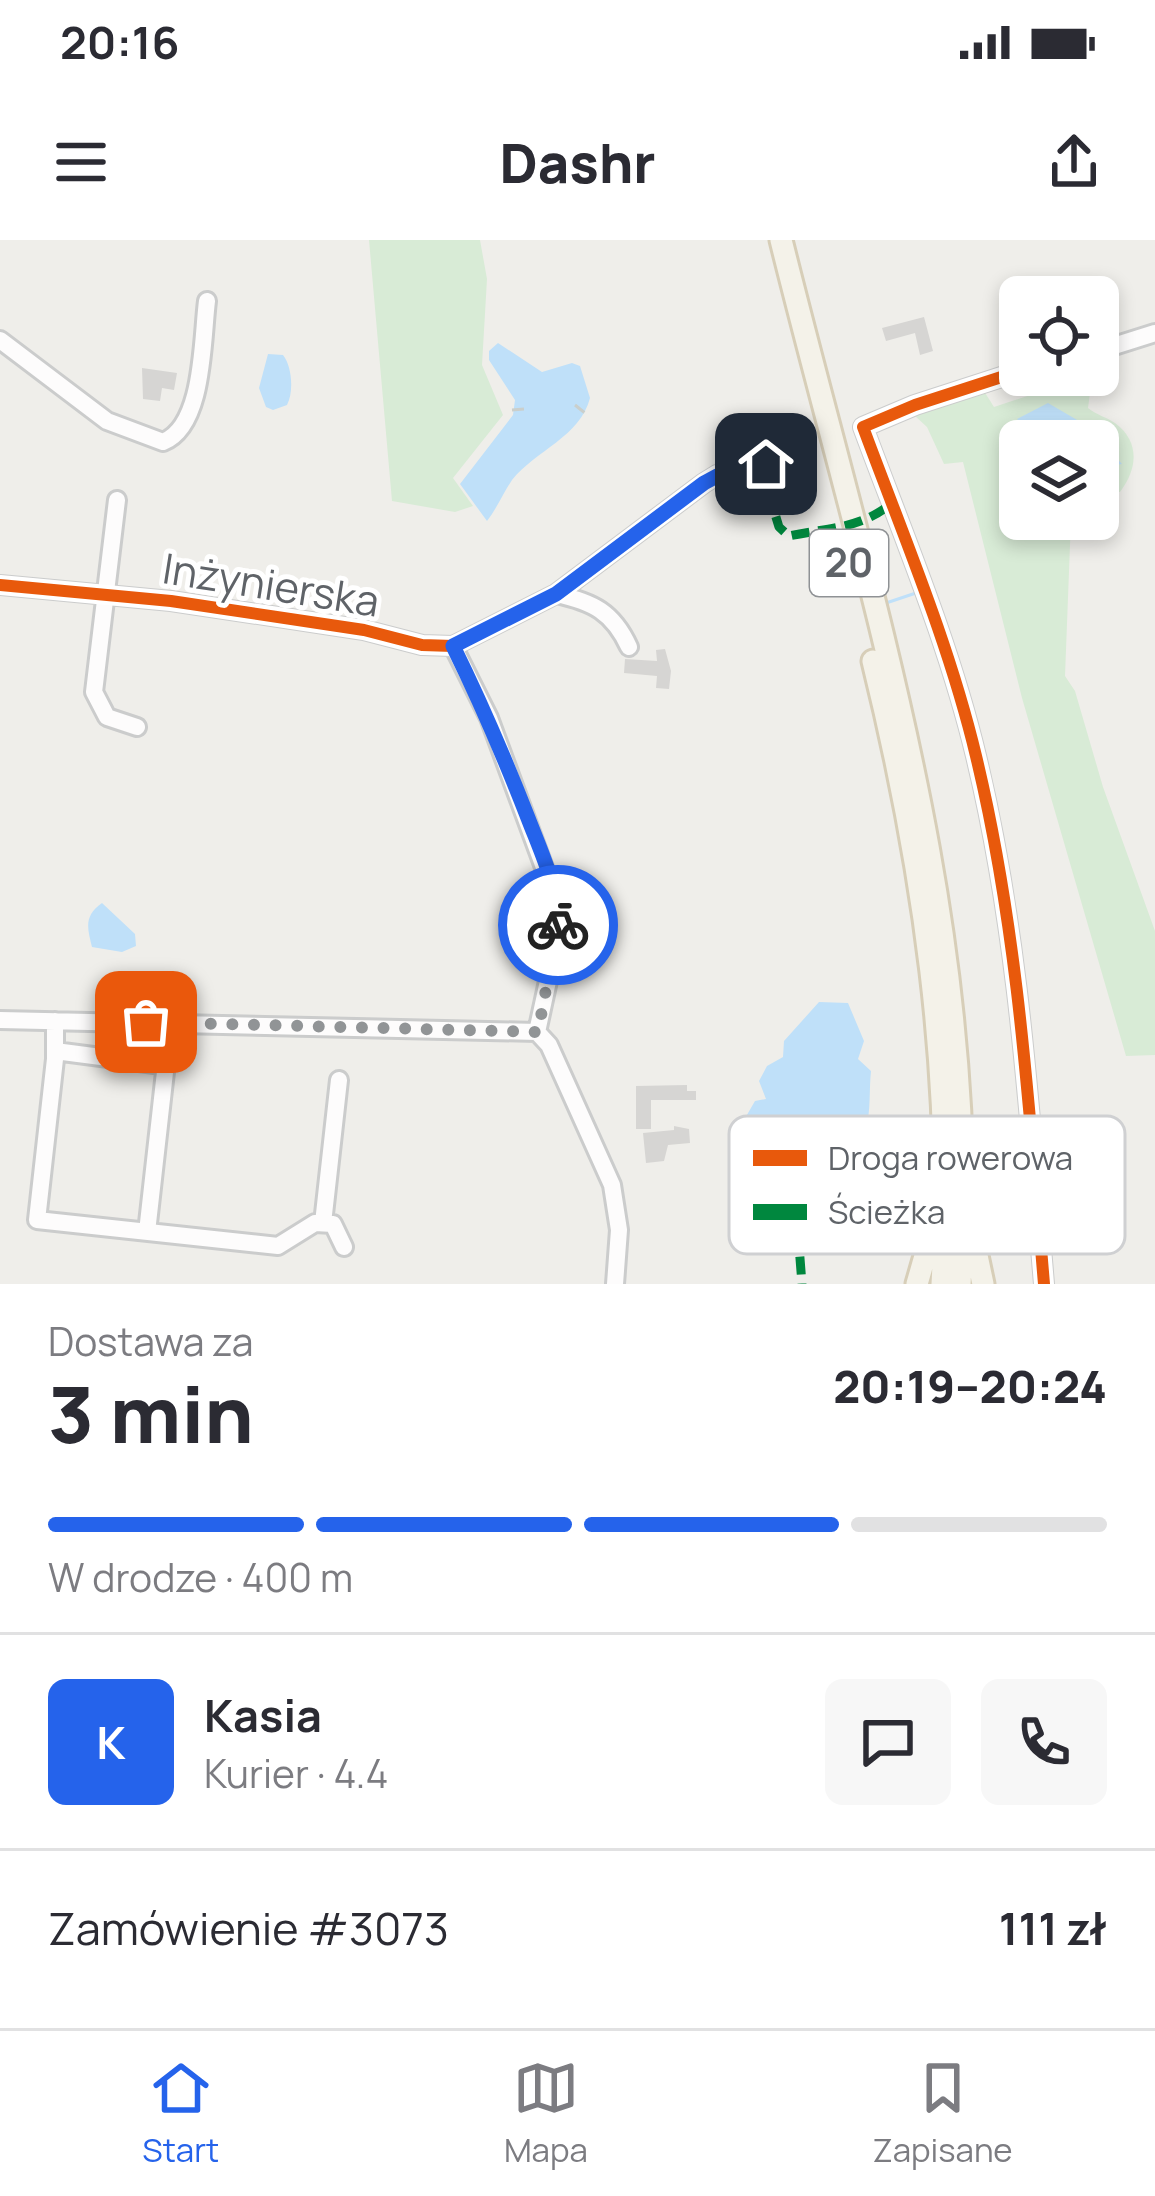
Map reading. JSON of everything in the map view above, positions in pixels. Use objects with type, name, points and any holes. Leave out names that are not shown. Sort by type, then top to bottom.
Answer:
[{"type":"main road","name":"20","points":[[770,240],[898,771],[926,929],[948,1116]]},
{"type":"main road","name":"20","points":[[781,240],[929,838],[956,1024],[955,1116]]},
{"type":"main road","points":[[917,1284],[927,1254]]},
{"type":"main road","name":"20","points":[[942,1284],[945,1254]]},
{"type":"main road","name":"20","points":[[959,1254],[960,1284]]},
{"type":"main road","points":[[976,1254],[983,1284]]},
{"type":"street","points":[[0,340],[107,421],[163,442],[176,437],[189,420],[207,301]]},
{"type":"street","points":[[1119,344],[1155,333]]},
{"type":"street","points":[[999,378],[862,427],[940,631],[975,752],[997,847],[1021,1009],[1030,1116]]},
{"type":"street","points":[[538,1032],[556,944],[556,900],[488,718],[453,646],[556,594],[704,483],[766,464]]},
{"type":"street","points":[[117,500],[94,692],[106,717],[137,727]]},
{"type":"street","name":"Inżynierska","points":[[0,585],[320,622],[422,645],[453,646]]},
{"type":"street","points":[[556,594],[603,609],[619,625],[629,647]]},
{"type":"street","points":[[0,1020],[538,1032],[549,1045],[612,1185],[620,1230],[615,1284]]},
{"type":"street","points":[[55,1021],[37,1220],[278,1246],[315,1223],[333,1223],[344,1247]]},
{"type":"street","points":[[55,1051],[162,1065],[165,1072],[147,1232]]},
{"type":"street","points":[[322,1223],[339,1080]]},
{"type":"street","points":[[1041,1254],[1044,1284]]},
{"type":"path","points":[[575,405],[585,413]]},
{"type":"path","points":[[512,410],[524,409]]},
{"type":"green space","points":[[369,240],[480,240],[487,279],[482,365],[503,415],[453,478],[473,506],[455,512],[392,501]]},
{"type":"green space","points":[[982,388],[994,407],[1027,396],[1090,396],[1088,408],[1110,420],[999,420],[999,540],[1070,540],[1065,676],[1075,691],[1103,787],[1155,931],[1155,1055],[1126,1056],[1022,698],[963,462],[944,464],[927,427],[915,416]]},
{"type":"green space","points":[[1119,427],[1134,456],[1119,492]]},
{"type":"water","points":[[498,343],[542,372],[572,363],[580,366],[590,398],[577,423],[512,480],[487,521],[460,484],[513,415],[515,400],[489,360],[489,351]]},
{"type":"water","points":[[268,354],[283,355],[291,379],[287,405],[273,410],[266,407],[259,388]]},
{"type":"water","points":[[1048,403],[1077,420],[1018,420]]},
{"type":"water","points":[[102,903],[135,934],[136,946],[122,952],[92,947],[88,922]]},
{"type":"water","points":[[819,1002],[848,1003],[864,1041],[858,1059],[871,1071],[868,1116],[746,1116],[755,1101],[766,1099],[759,1081],[767,1066],[783,1057],[784,1041]]},
{"type":"building","points":[[924,317],[933,351],[920,355],[915,333],[886,341],[882,328]]},
{"type":"building","points":[[142,368],[177,373],[174,390],[162,388],[160,401],[143,399]]},
{"type":"building","points":[[665,649],[671,671],[669,689],[656,688],[657,676],[624,673],[625,659],[657,661],[656,650]]},
{"type":"building","points":[[687,1085],[687,1091],[696,1091],[696,1100],[651,1100],[651,1129],[636,1129],[636,1086]]},
{"type":"building","points":[[674,1126],[689,1129],[690,1143],[668,1145],[664,1161],[646,1163],[643,1133],[674,1130]]},
{"type":"waterway","points":[[886,603],[916,593]]},
{"type":"marked path","points":[[760,465],[779,527],[789,536],[856,523],[892,503]]},
{"type":"marked path","points":[[800,1254],[802,1284]]},
{"type":"cycle path","points":[[999,378],[863,427],[953,672],[976,756],[1002,887],[1029,1116]]},
{"type":"cycle path","points":[[0,585],[171,601],[364,630],[422,645],[453,646],[556,594],[717,475],[766,464]]},
{"type":"cycle path","points":[[1041,1254],[1044,1284]]},
{"type":"way so far","points":[[146,1022],[538,1032],[558,925]]},
{"type":"route","points":[[558,925],[556,900],[537,843],[488,718],[453,646],[556,594],[704,483],[766,464]]}]
